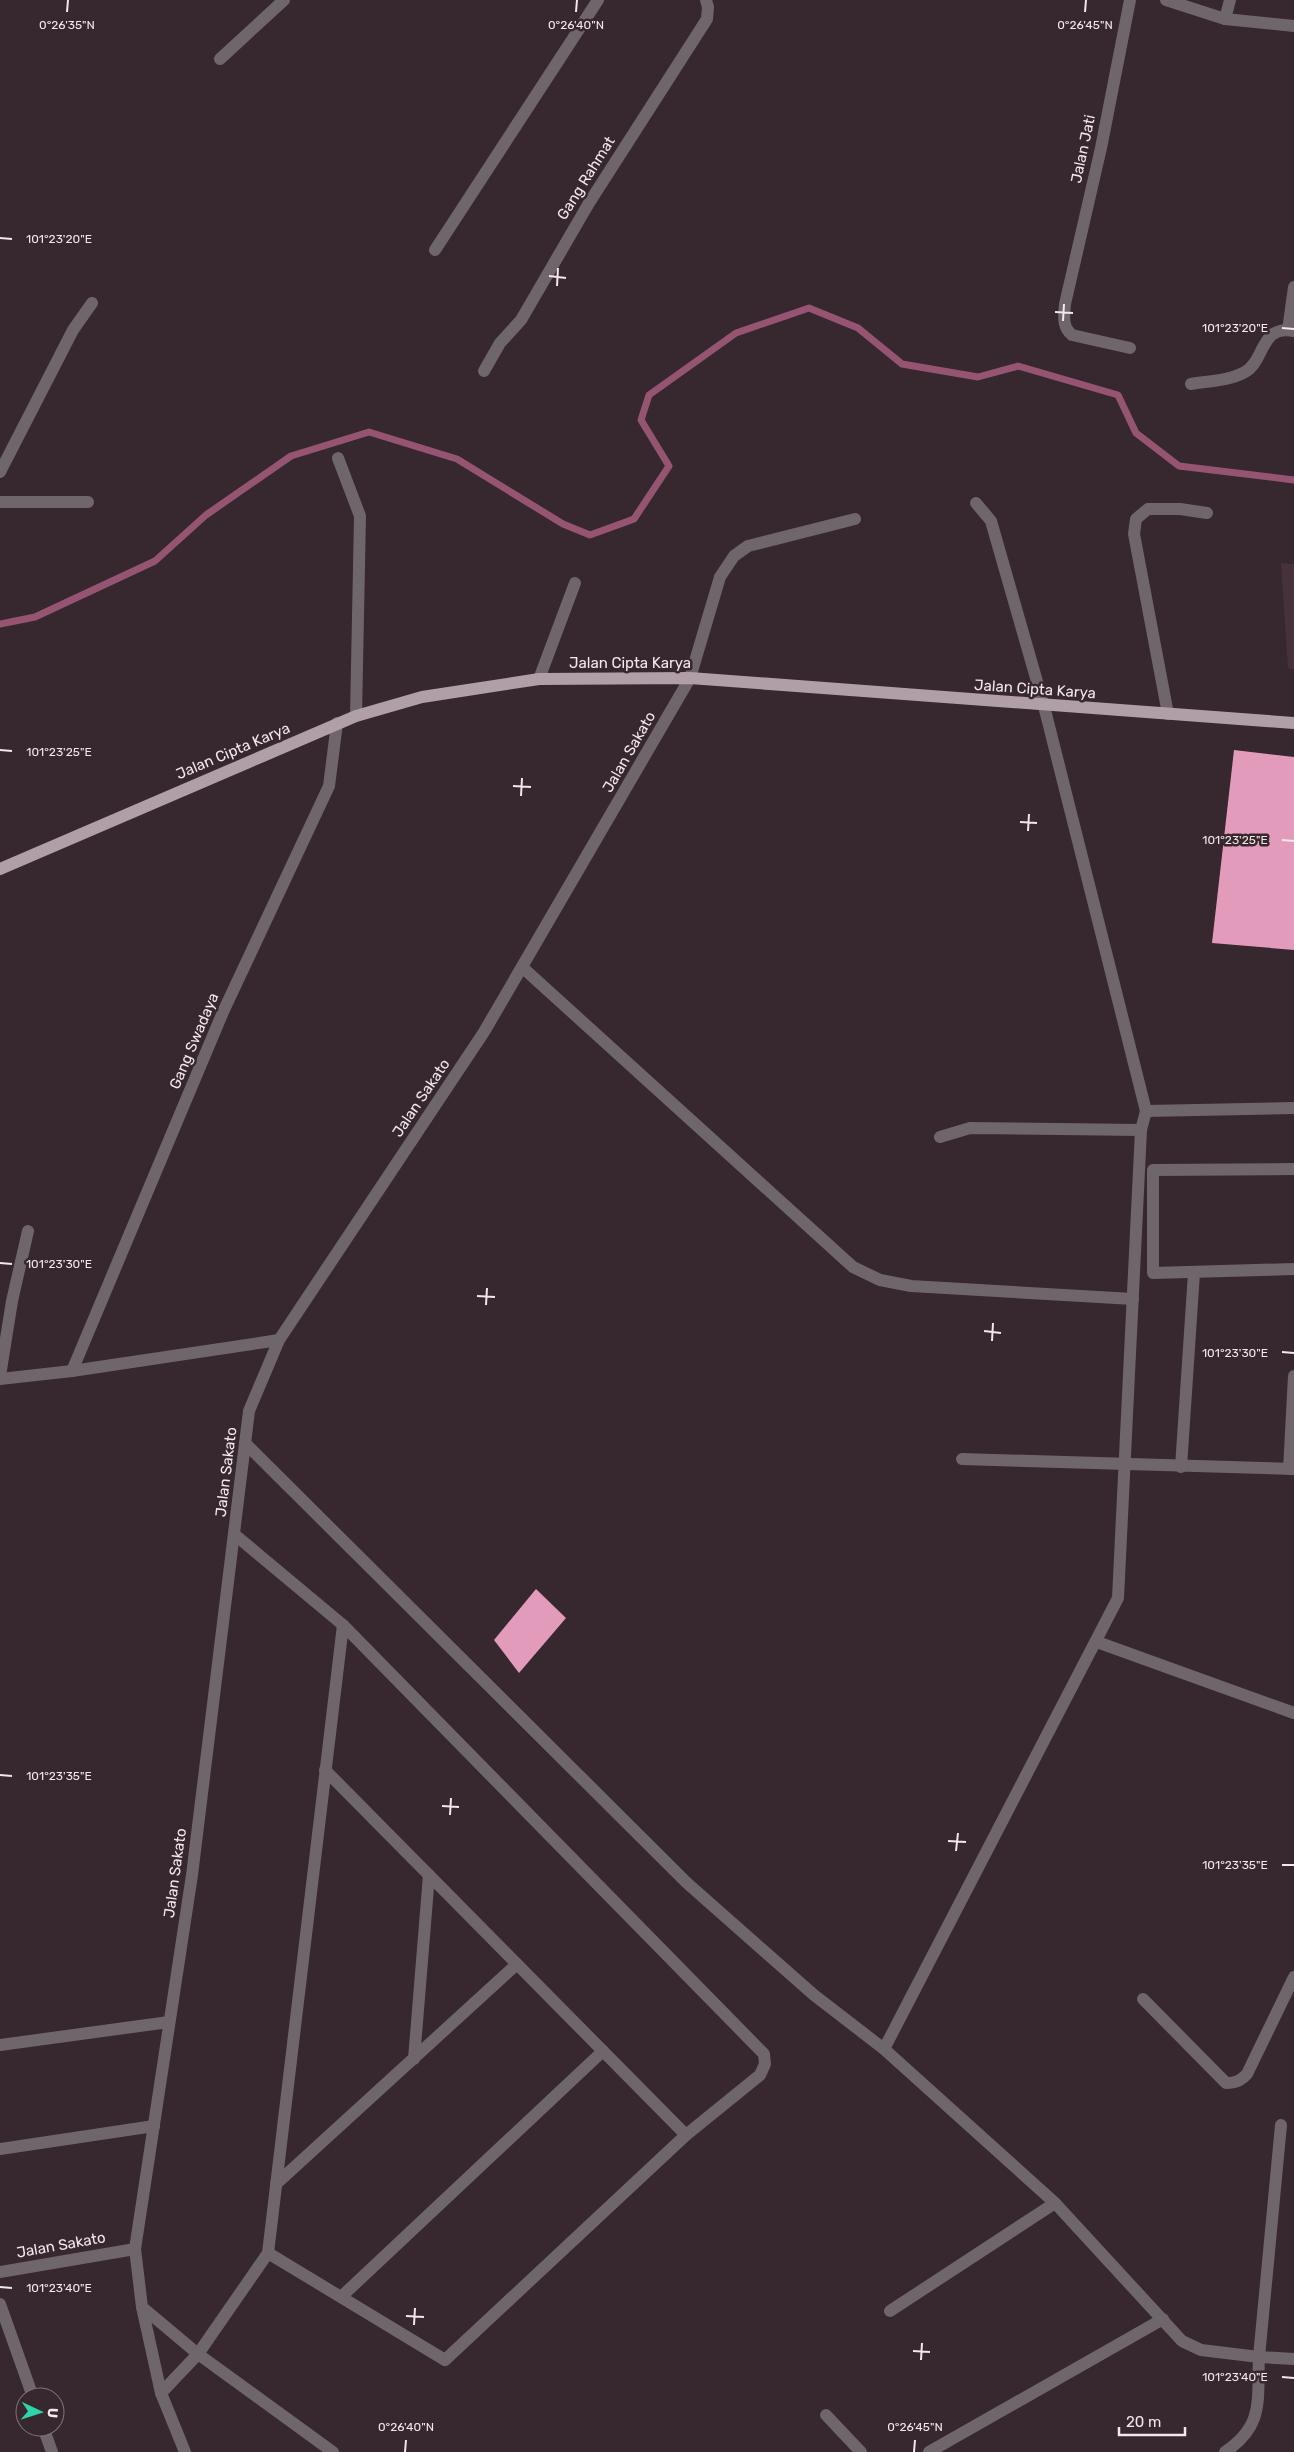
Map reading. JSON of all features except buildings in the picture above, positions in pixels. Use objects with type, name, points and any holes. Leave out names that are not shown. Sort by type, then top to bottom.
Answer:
[{"type":"main road","name":"Jalan Cipta Karya","points":[[0,869],[356,716],[422,697],[539,679],[690,678],[1044,706],[1294,723]]},
{"type":"street","points":[[220,59],[284,0]]},
{"type":"street","points":[[435,250],[598,0]]},
{"type":"street","name":"Gang Rahmat","points":[[484,371],[500,343],[521,320],[588,202],[706,19],[708,7],[706,0]]},
{"type":"street","name":"Jalan Jati","points":[[1130,0],[1101,148],[1065,304],[1064,320],[1066,330],[1072,335],[1130,348]]},
{"type":"street","points":[[1166,0],[1225,19],[1294,26]]},
{"type":"street","points":[[1225,19],[1230,0]]},
{"type":"street","points":[[1191,384],[1237,376],[1247,371],[1256,362],[1264,342],[1273,334],[1291,330],[1294,287]]},
{"type":"street","points":[[0,472],[73,330],[92,303]]},
{"type":"street","points":[[338,458],[360,516],[356,716]]},
{"type":"street","points":[[0,502],[88,502]]},
{"type":"street","points":[[884,2049],[1097,1642],[1118,1598],[1141,1130],[1146,1111],[1044,706],[991,521],[976,503]]},
{"type":"street","points":[[1168,714],[1134,534],[1136,519],[1148,509],[1180,509],[1206,513]]},
{"type":"street","name":"Jalan Sakato","points":[[0,2272],[135,2248],[192,1875],[249,1411],[278,1340],[484,1032],[690,678],[720,577],[734,556],[748,546],[855,519]]},
{"type":"street","points":[[539,679],[575,583]]},
{"type":"street","name":"Gang Swadaya","points":[[72,1371],[223,1012],[329,786],[337,724]]},
{"type":"street","points":[[522,966],[853,1267],[880,1280],[911,1286],[1132,1299]]},
{"type":"street","points":[[1146,1111],[1294,1108]]},
{"type":"street","points":[[940,1138],[970,1128],[1141,1130]]},
{"type":"street","points":[[1294,1169],[1153,1170],[1153,1273],[1294,1269]]},
{"type":"street","points":[[28,1231],[12,1301],[0,1378],[72,1371],[278,1340]]},
{"type":"street","points":[[1181,1467],[1194,1272]]},
{"type":"street","points":[[962,1460],[1124,1466],[1292,1469],[1294,1376]]},
{"type":"street","points":[[245,1443],[687,1883],[814,1995],[884,2049],[1055,2203],[1182,2341],[1201,2350],[1294,2359]]},
{"type":"street","points":[[234,1534],[343,1625],[764,2054],[765,2064],[760,2075],[686,2135],[445,2360],[268,2253]]},
{"type":"street","points":[[161,2394],[198,2354],[268,2253],[343,1625]]},
{"type":"street","points":[[1097,1642],[1294,1713]]},
{"type":"street","points":[[325,1770],[686,2135]]},
{"type":"street","points":[[414,2059],[429,1875]]},
{"type":"street","points":[[276,2184],[517,1964]]},
{"type":"street","points":[[1142,1999],[1226,2083],[1234,2083],[1241,2080],[1246,2074],[1294,1978]]},
{"type":"street","points":[[0,2045],[169,2022]]},
{"type":"street","points":[[341,2297],[603,2051]]},
{"type":"street","points":[[1225,2452],[1243,2439],[1254,2423],[1281,2125]]},
{"type":"street","points":[[0,2149],[154,2126]]},
{"type":"street","points":[[890,2311],[1055,2203]]},
{"type":"street","points":[[135,2248],[142,2307],[161,2394],[185,2452]]},
{"type":"street","points":[[0,2304],[29,2387]]},
{"type":"street","points":[[142,2307],[198,2354],[333,2452]]},
{"type":"street","points":[[929,2452],[1163,2319]]},
{"type":"street","points":[[826,2414],[861,2452]]},
{"type":"street","points":[[47,2437],[52,2452]]},
{"type":"shaded area","points":[[1281,563],[1294,564],[1294,669],[1288,668]]},
{"type":"waterway","points":[[0,624],[35,617],[155,561],[206,515],[291,456],[369,432],[457,459],[563,524],[590,535],[634,519],[669,466],[641,420],[649,395],[736,333],[809,308],[858,328],[902,364],[978,377],[1018,366],[1118,395],[1136,433],[1179,466],[1294,480]]}]
